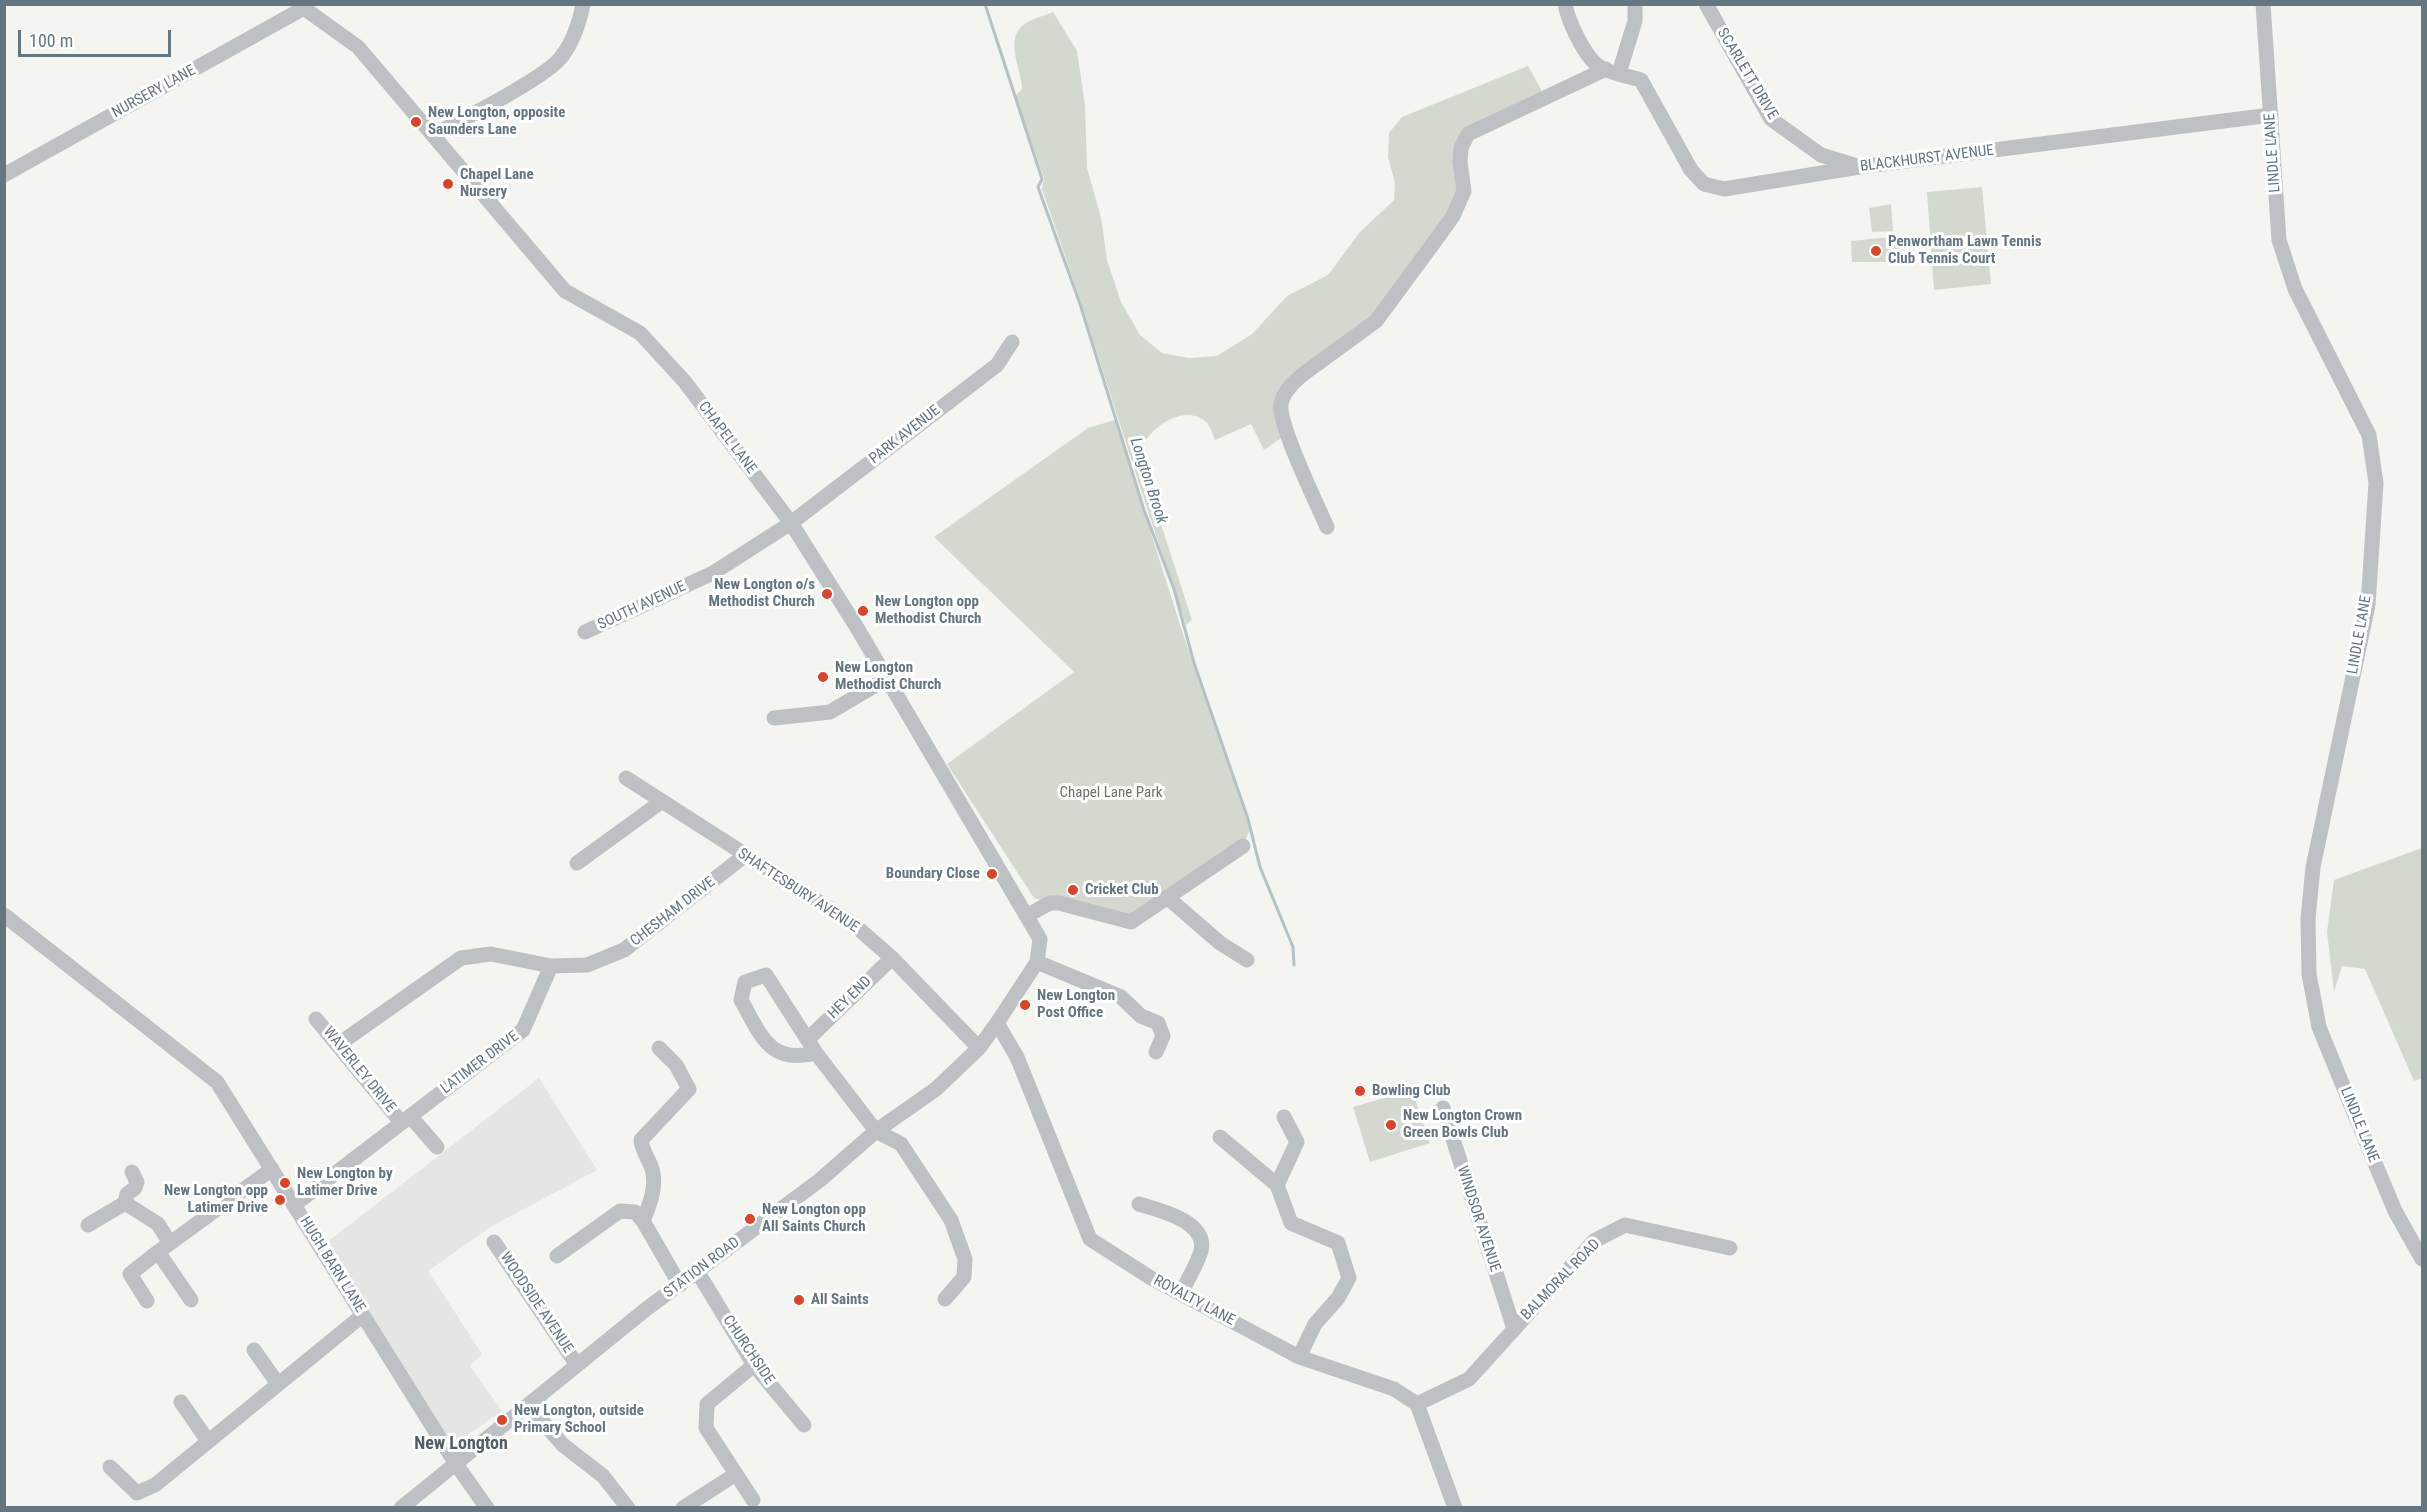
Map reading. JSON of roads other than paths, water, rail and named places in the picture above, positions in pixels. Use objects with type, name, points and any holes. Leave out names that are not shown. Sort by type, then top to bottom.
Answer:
[{"type":"street","points":[[435,134],[532,79],[561,59],[578,28],[583,4]]},
{"type":"street","points":[[1564,4],[1567,16],[1584,48],[1599,66],[1613,71]]},
{"type":"street","points":[[1327,527],[1290,441],[1281,410],[1284,395],[1291,384],[1302,375],[1376,321],[1453,216],[1464,191],[1460,162],[1461,148],[1468,134],[1613,71],[1635,21],[1635,4]]},
{"type":"street","name":"SCARLETT DRIVE","points":[[1706,4],[1771,119],[1821,155],[1859,167]]},
{"type":"street","name":"LINDLE LANE","points":[[2263,4],[2279,240],[2295,290],[2369,435],[2376,483],[2368,605],[2313,867],[2308,919],[2309,974],[2319,1027],[2395,1211],[2422,1259]]},
{"type":"street","name":"CHAPEL LANE","points":[[301,6],[358,47],[435,134],[565,291],[640,333],[685,382],[791,523],[978,837],[1028,915],[1040,939],[1037,962]]},
{"type":"street","name":"NURSERY LANE","points":[[4,175],[301,6]]},
{"type":"street","name":"BLACKHURST AVENUE","points":[[1613,71],[1641,80],[1686,161],[1704,184],[1724,189],[1859,167],[2271,115]]},
{"type":"street","name":"PARK AVENUE","points":[[791,523],[997,364],[1012,342]]},
{"type":"street","name":"SOUTH AVENUE","points":[[585,632],[713,573],[791,523]]},
{"type":"street","points":[[774,718],[830,712],[885,679]]},
{"type":"street","name":"SHAFTESBURY AVENUE","points":[[626,778],[744,856],[852,923],[892,958],[980,1048]]},
{"type":"street","points":[[577,863],[661,802]]},
{"type":"street","points":[[1028,915],[1050,903],[1059,903],[1131,922],[1243,846]]},
{"type":"street","name":"CHESHAM DRIVE","points":[[339,1044],[461,958],[490,954],[551,966],[587,965],[624,950],[744,856]]},
{"type":"street","points":[[1168,898],[1220,943],[1247,960]]},
{"type":"street","name":"HUGH BARN LANE","points":[[4,915],[217,1083],[456,1464],[487,1508]]},
{"type":"street","name":"HEY END","points":[[809,1038],[892,958]]},
{"type":"street","points":[[1037,962],[1121,997],[1141,1016],[1158,1023],[1163,1036],[1156,1052]]},
{"type":"street","name":"STATION ROAD","points":[[401,1508],[697,1271],[820,1180],[876,1131],[936,1089],[980,1048],[1037,962]]},
{"type":"street","name":"LATIMER DRIVE","points":[[294,1205],[523,1030],[551,966]]},
{"type":"street","points":[[816,1053],[798,1058],[768,1046],[741,1000],[745,982],[766,975],[809,1038],[816,1053],[876,1131],[901,1144],[951,1220],[965,1259],[964,1277],[945,1299]]},
{"type":"street","name":"WAVERLEY DRIVE","points":[[316,1019],[405,1119]]},
{"type":"street","name":"ROYALTY LANE","points":[[997,1023],[1017,1056],[1090,1239],[1181,1294],[1299,1357],[1394,1389],[1417,1404]]},
{"type":"street","points":[[642,1221],[650,1205],[653,1180],[652,1168],[641,1147],[641,1140],[689,1089],[676,1065],[659,1048]]},
{"type":"street","name":"WINDSOR AVENUE","points":[[1443,1108],[1514,1329]]},
{"type":"street","points":[[1277,1185],[1297,1142],[1284,1117]]},
{"type":"street","points":[[405,1119],[437,1147]]},
{"type":"street","points":[[1220,1137],[1277,1185],[1292,1223],[1338,1244],[1349,1278],[1338,1298],[1315,1324],[1299,1357]]},
{"type":"street","points":[[147,1301],[130,1274],[272,1169]]},
{"type":"street","points":[[88,1225],[135,1188],[137,1182],[132,1172]]},
{"type":"street","points":[[123,1198],[158,1224],[159,1251],[191,1300]]},
{"type":"street","points":[[1139,1204],[1170,1213],[1195,1228],[1201,1240],[1201,1250],[1181,1294]]},
{"type":"street","points":[[557,1256],[620,1212],[635,1212],[680,1285]]},
{"type":"street","name":"BALMORAL ROAD","points":[[1417,1404],[1468,1379],[1594,1240],[1625,1225],[1730,1248]]},
{"type":"street","name":"WOODSIDE AVENUE","points":[[494,1242],[577,1365]]},
{"type":"street","name":"CHURCHSIDE","points":[[697,1271],[754,1365],[804,1425]]},
{"type":"street","points":[[110,1467],[137,1494],[154,1485],[363,1315]]},
{"type":"street","points":[[254,1350],[278,1384]]},
{"type":"street","points":[[753,1500],[706,1428],[707,1404],[754,1365]]},
{"type":"street","points":[[181,1402],[208,1441]]},
{"type":"street","points":[[1417,1404],[1455,1508]]},
{"type":"street","points":[[529,1406],[563,1445],[603,1476],[628,1508]]},
{"type":"street","points":[[683,1508],[736,1474]]},
{"type":"waterway","name":"Longton Brook","points":[[985,4],[1042,179],[1038,187],[1080,304],[1144,510],[1174,589],[1194,663],[1248,819],[1260,867],[1293,947],[1294,965]]},
{"type":"place","name":"New Longton, opposite Saunders Lane","points":[[416,122]]},
{"type":"place","name":"Chapel Lane Nursery","points":[[448,184]]},
{"type":"place","name":"Penwortham Lawn Tennis Club Tennis Court","points":[[1876,251]]},
{"type":"place","name":"New Longton o/s Methodist Church","points":[[827,594]]},
{"type":"place","name":"New Longton opp Methodist Church","points":[[863,611]]},
{"type":"place","name":"New Longton Methodist Church","points":[[823,677]]},
{"type":"place","name":"Boundary Close","points":[[992,874]]},
{"type":"place","name":"Cricket Club","points":[[1073,890]]},
{"type":"place","name":"New Longton Post Office","points":[[1025,1005]]},
{"type":"place","name":"Bowling Club","points":[[1360,1091]]},
{"type":"place","name":"New Longton Crown Green Bowls Club","points":[[1391,1125]]},
{"type":"place","name":"New Longton by Latimer Drive","points":[[285,1183]]},
{"type":"place","name":"New Longton opp Latimer Drive","points":[[280,1200]]},
{"type":"place","name":"New Longton opp All Saints Church","points":[[750,1219]]},
{"type":"place","name":"All Saints","points":[[799,1300]]},
{"type":"place","name":"New Longton, outside Primary School","points":[[502,1420]]},
{"type":"district","name":"New Longton","points":[[461,1444]]},
{"type":"park label","name":"Chapel Lane Park","points":[[1111,793]]}]
